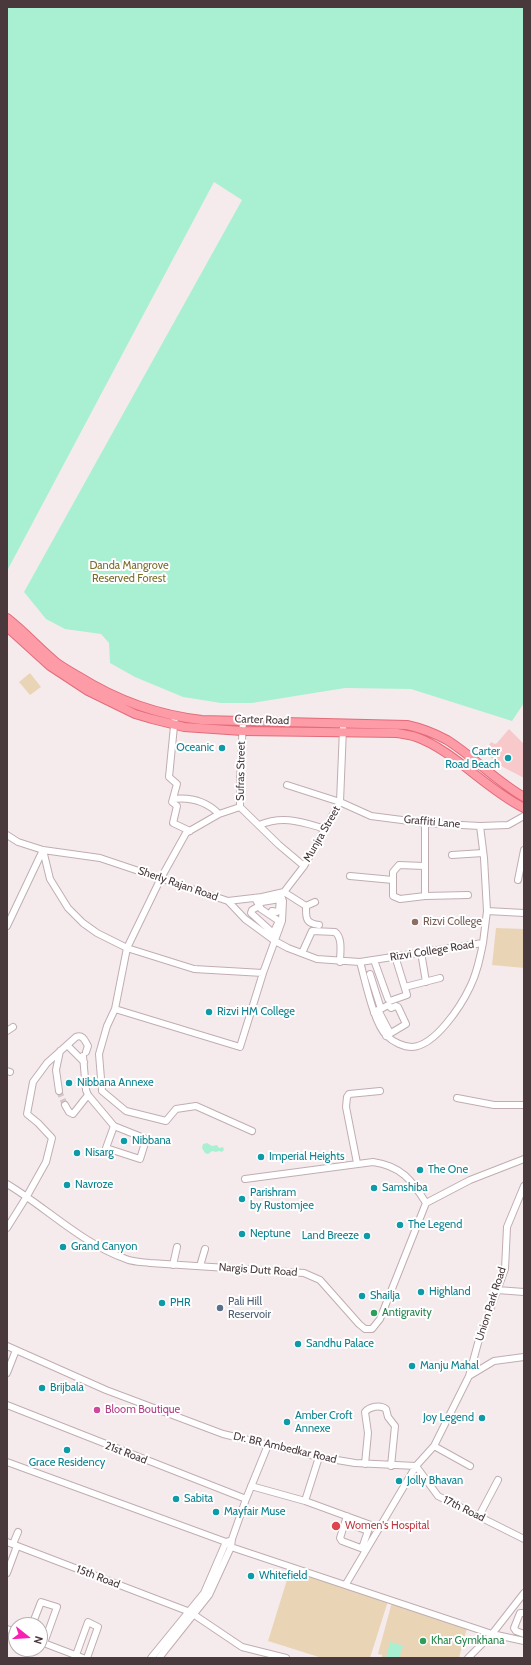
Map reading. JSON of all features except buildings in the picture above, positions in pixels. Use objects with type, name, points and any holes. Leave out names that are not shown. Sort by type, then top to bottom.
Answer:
[{"type":"main road","name":"Carter Road","points":[[7,618],[58,663],[90,684],[123,701],[174,720],[406,724],[425,730],[458,748],[512,790],[524,797]]},
{"type":"main road","name":"Carter Road","points":[[7,627],[50,666],[88,691],[136,714],[242,731],[397,733],[415,736],[429,743],[512,802],[524,808]]},
{"type":"street","points":[[174,720],[169,777],[176,784],[172,802],[177,806],[173,823],[190,831]]},
{"type":"street","name":"Sufras Street","points":[[243,720],[240,807],[279,845],[304,866]]},
{"type":"street","name":"Munjra Street","points":[[269,913],[277,912],[279,910],[283,895],[304,866],[340,802],[343,733],[342,722]]},
{"type":"street","name":"Graffiti Lane","points":[[287,785],[340,802],[371,816],[425,823],[480,826],[508,825],[524,816]]},
{"type":"street","points":[[173,799],[187,798],[200,802],[212,807],[219,814]]},
{"type":"street","points":[[240,807],[219,814],[186,833],[161,878],[127,948],[115,1009],[107,1026],[99,1054],[102,1091],[126,1111],[166,1121],[176,1109],[196,1106],[252,1131]]},
{"type":"street","points":[[259,825],[271,820],[292,820],[326,829]]},
{"type":"street","points":[[425,823],[425,896]]},
{"type":"street","name":"Rizvi College Road","points":[[360,962],[483,943],[487,911],[484,853],[480,826]]},
{"type":"street","name":"Sherly Rajan Road","points":[[7,835],[18,842],[43,850],[100,858],[228,901],[245,919],[260,925],[288,948],[317,959],[340,962],[360,962]]},
{"type":"street","points":[[7,926],[43,850]]},
{"type":"street","points":[[43,850],[50,879],[68,908],[96,933],[127,948],[194,969],[263,973]]},
{"type":"street","points":[[518,880],[524,850]]},
{"type":"street","points":[[452,855],[484,853]]},
{"type":"street","points":[[424,866],[399,865],[393,872],[392,896],[397,899],[425,896],[468,895]]},
{"type":"street","points":[[350,876],[393,880]]},
{"type":"street","points":[[273,937],[282,921],[284,908],[283,895]]},
{"type":"street","points":[[228,901],[261,902],[283,895],[306,906],[315,902]]},
{"type":"street","points":[[115,1009],[240,1046],[279,921],[269,913],[261,902]]},
{"type":"street","points":[[245,919],[261,902]]},
{"type":"street","points":[[306,906],[306,919],[319,925]]},
{"type":"street","points":[[487,911],[524,913]]},
{"type":"street","points":[[251,913],[260,925]]},
{"type":"street","points":[[302,953],[312,931],[335,932],[340,940],[340,962]]},
{"type":"street","points":[[360,962],[388,1035],[404,1046],[413,1047],[424,1043],[433,1037],[459,1006],[470,987],[478,967],[483,943]]},
{"type":"street","points":[[421,952],[426,982]]},
{"type":"street","points":[[374,960],[388,1000],[390,1000],[406,996],[405,987],[395,956]]},
{"type":"street","points":[[370,974],[378,1011]]},
{"type":"street","points":[[405,987],[440,978]]},
{"type":"street","points":[[378,1011],[388,1006],[391,1008],[398,1006],[406,1023],[404,1026],[388,1035]]},
{"type":"street","points":[[7,1031],[13,1027]]},
{"type":"street","points":[[7,1228],[46,1162],[52,1138],[27,1114],[33,1082],[47,1063],[76,1037],[80,1036],[84,1038],[88,1046],[84,1057],[86,1090],[88,1095],[114,1126],[144,1138],[146,1143],[140,1159],[106,1148],[114,1126]]},
{"type":"street","points":[[67,1045],[84,1057]]},
{"type":"street","points":[[59,1091],[56,1070],[60,1052]]},
{"type":"street","points":[[357,1163],[346,1107],[346,1097],[349,1094],[380,1091]]},
{"type":"street","points":[[65,1105],[69,1112],[73,1114],[88,1095]]},
{"type":"street","points":[[457,1098],[494,1105],[524,1105]]},
{"type":"street","points":[[245,1179],[357,1163],[384,1163],[395,1168],[414,1184],[426,1203],[470,1180],[524,1159]]},
{"type":"street","name":"Nargis Dutt Road","points":[[7,1184],[27,1196],[83,1238],[127,1260],[173,1265],[304,1273],[313,1276],[320,1280],[359,1324],[366,1328],[372,1329],[380,1319],[426,1203]]},
{"type":"street","name":"Union Park Road","points":[[469,1376],[478,1343],[505,1269],[507,1227],[524,1186]]},
{"type":"street","points":[[173,1265],[177,1246]]},
{"type":"street","points":[[200,1266],[205,1249]]},
{"type":"street","points":[[497,1290],[524,1292]]},
{"type":"street","name":"Dr. BR Ambedkar Road","points":[[7,1346],[106,1390],[223,1434],[320,1457],[365,1464],[416,1466]]},
{"type":"street","points":[[7,1373],[16,1350]]},
{"type":"street","points":[[346,1584],[364,1549],[380,1528],[416,1466],[434,1446],[469,1376],[494,1361],[524,1357]]},
{"type":"street","name":"21st Road","points":[[7,1405],[246,1500]]},
{"type":"street","points":[[365,1464],[368,1433],[365,1412],[368,1409],[380,1406],[386,1409],[388,1417],[395,1426],[391,1466]]},
{"type":"street","points":[[151,1658],[209,1595],[268,1445]]},
{"type":"street","points":[[434,1446],[470,1466]]},
{"type":"street","points":[[305,1501],[320,1457]]},
{"type":"street","points":[[7,1462],[229,1544],[492,1634],[524,1641]]},
{"type":"street","name":"17th Road","points":[[416,1466],[438,1496],[524,1539]]},
{"type":"street","points":[[479,1516],[498,1480]]},
{"type":"street","points":[[251,1486],[305,1501],[346,1519],[368,1531],[364,1549]]},
{"type":"street","points":[[346,1519],[380,1528]]},
{"type":"street","points":[[346,1519],[340,1538],[342,1541],[364,1549]]},
{"type":"street","points":[[7,1573],[14,1554],[12,1544],[18,1532]]},
{"type":"street","name":"15th Road","points":[[12,1544],[192,1613],[242,1646],[286,1658]]},
{"type":"street","points":[[7,1552],[14,1554]]},
{"type":"street","points":[[468,1658],[492,1634],[524,1593]]},
{"type":"street","points":[[35,1617],[41,1602],[56,1607],[48,1625]]},
{"type":"street","points":[[159,1658],[192,1613]]},
{"type":"street","points":[[524,1613],[520,1613],[514,1628],[516,1631],[524,1634]]},
{"type":"street","points":[[80,1657],[88,1622],[97,1626],[98,1628],[87,1658]]},
{"type":"street","points":[[48,1643],[80,1657]]},
{"type":"street","points":[[80,1657],[84,1651]]},
{"type":"shaded area","points":[[7,7],[524,7],[524,703],[512,721],[411,689],[345,688],[252,703],[221,703],[183,697],[135,677],[110,663],[109,643],[101,634],[65,629],[46,619],[24,592],[242,200],[214,182],[7,571]]},
{"type":"shaded area","points":[[30,673],[41,687],[30,695],[19,682]]},
{"type":"shaded area","points":[[496,928],[524,929],[524,968],[492,965]]},
{"type":"shaded area","points":[[207,1143],[212,1146],[217,1145],[219,1148],[223,1147],[224,1150],[222,1152],[212,1151],[208,1154],[205,1153],[202,1148],[203,1144]]},
{"type":"shaded area","points":[[290,1570],[388,1601],[370,1658],[322,1658],[268,1641]]},
{"type":"shaded area","name":"Khar Gymkhana","points":[[392,1602],[467,1628],[459,1658],[382,1658],[382,1655],[378,1654]]},
{"type":"shaded area","points":[[390,1642],[403,1646],[399,1658],[386,1658]]},
{"type":"sand","name":"Carter Road Beach","points":[[509,729],[524,744],[524,778],[499,765],[485,752],[491,742],[495,744],[497,743]]},
{"type":"tunnel","points":[[59,1091],[65,1105]]},
{"type":"place","name":"Oceanic","points":[[222,748]]},
{"type":"place","name":"Carter Road Beach","points":[[508,758]]},
{"type":"place","name":"Rizvi College","points":[[415,922]]},
{"type":"place","name":"Rizvi HM College","points":[[209,1012]]},
{"type":"place","name":"Nibbana Annexe","points":[[69,1083]]},
{"type":"place","name":"Nibbana","points":[[124,1141]]},
{"type":"place","name":"Nisarg","points":[[77,1153]]},
{"type":"place","name":"Imperial Heights","points":[[261,1157]]},
{"type":"place","name":"The One","points":[[420,1170]]},
{"type":"place","name":"Navroze","points":[[67,1185]]},
{"type":"place","name":"Samshiba","points":[[374,1188]]},
{"type":"place","name":"Parishram by Rustomjee","points":[[242,1199]]},
{"type":"place","name":"The Legend","points":[[400,1225]]},
{"type":"place","name":"Neptune","points":[[242,1234]]},
{"type":"place","name":"Land Breeze","points":[[367,1236]]},
{"type":"place","name":"Grand Canyon","points":[[63,1247]]},
{"type":"place","name":"Highland","points":[[421,1292]]},
{"type":"place","name":"Shailja","points":[[362,1296]]},
{"type":"place","name":"PHR","points":[[162,1303]]},
{"type":"place","name":"Pali Hill Reservoir","points":[[220,1308]]},
{"type":"place","name":"Antigravity","points":[[374,1313]]},
{"type":"place","name":"Sandhu Palace","points":[[298,1344]]},
{"type":"place","name":"Manju Mahal","points":[[412,1366]]},
{"type":"place","name":"Brijbala","points":[[42,1388]]},
{"type":"place","name":"Bloom Boutique","points":[[97,1410]]},
{"type":"place","name":"Joy Legend","points":[[482,1418]]},
{"type":"place","name":"Amber Croft Annexe","points":[[287,1422]]},
{"type":"place","name":"Grace Residency","points":[[67,1450]]},
{"type":"place","name":"Jolly Bhavan","points":[[399,1481]]},
{"type":"place","name":"Sabita","points":[[176,1499]]},
{"type":"place","name":"Mayfair Muse","points":[[216,1512]]},
{"type":"place","name":"Women's Hospital","points":[[336,1526]]},
{"type":"place","name":"Whitefield","points":[[251,1576]]},
{"type":"place","name":"Khar Gymkhana","points":[[423,1641]]},
{"type":"park label","name":"Danda Mangrove Reserved Forest","points":[[129,572]]}]
